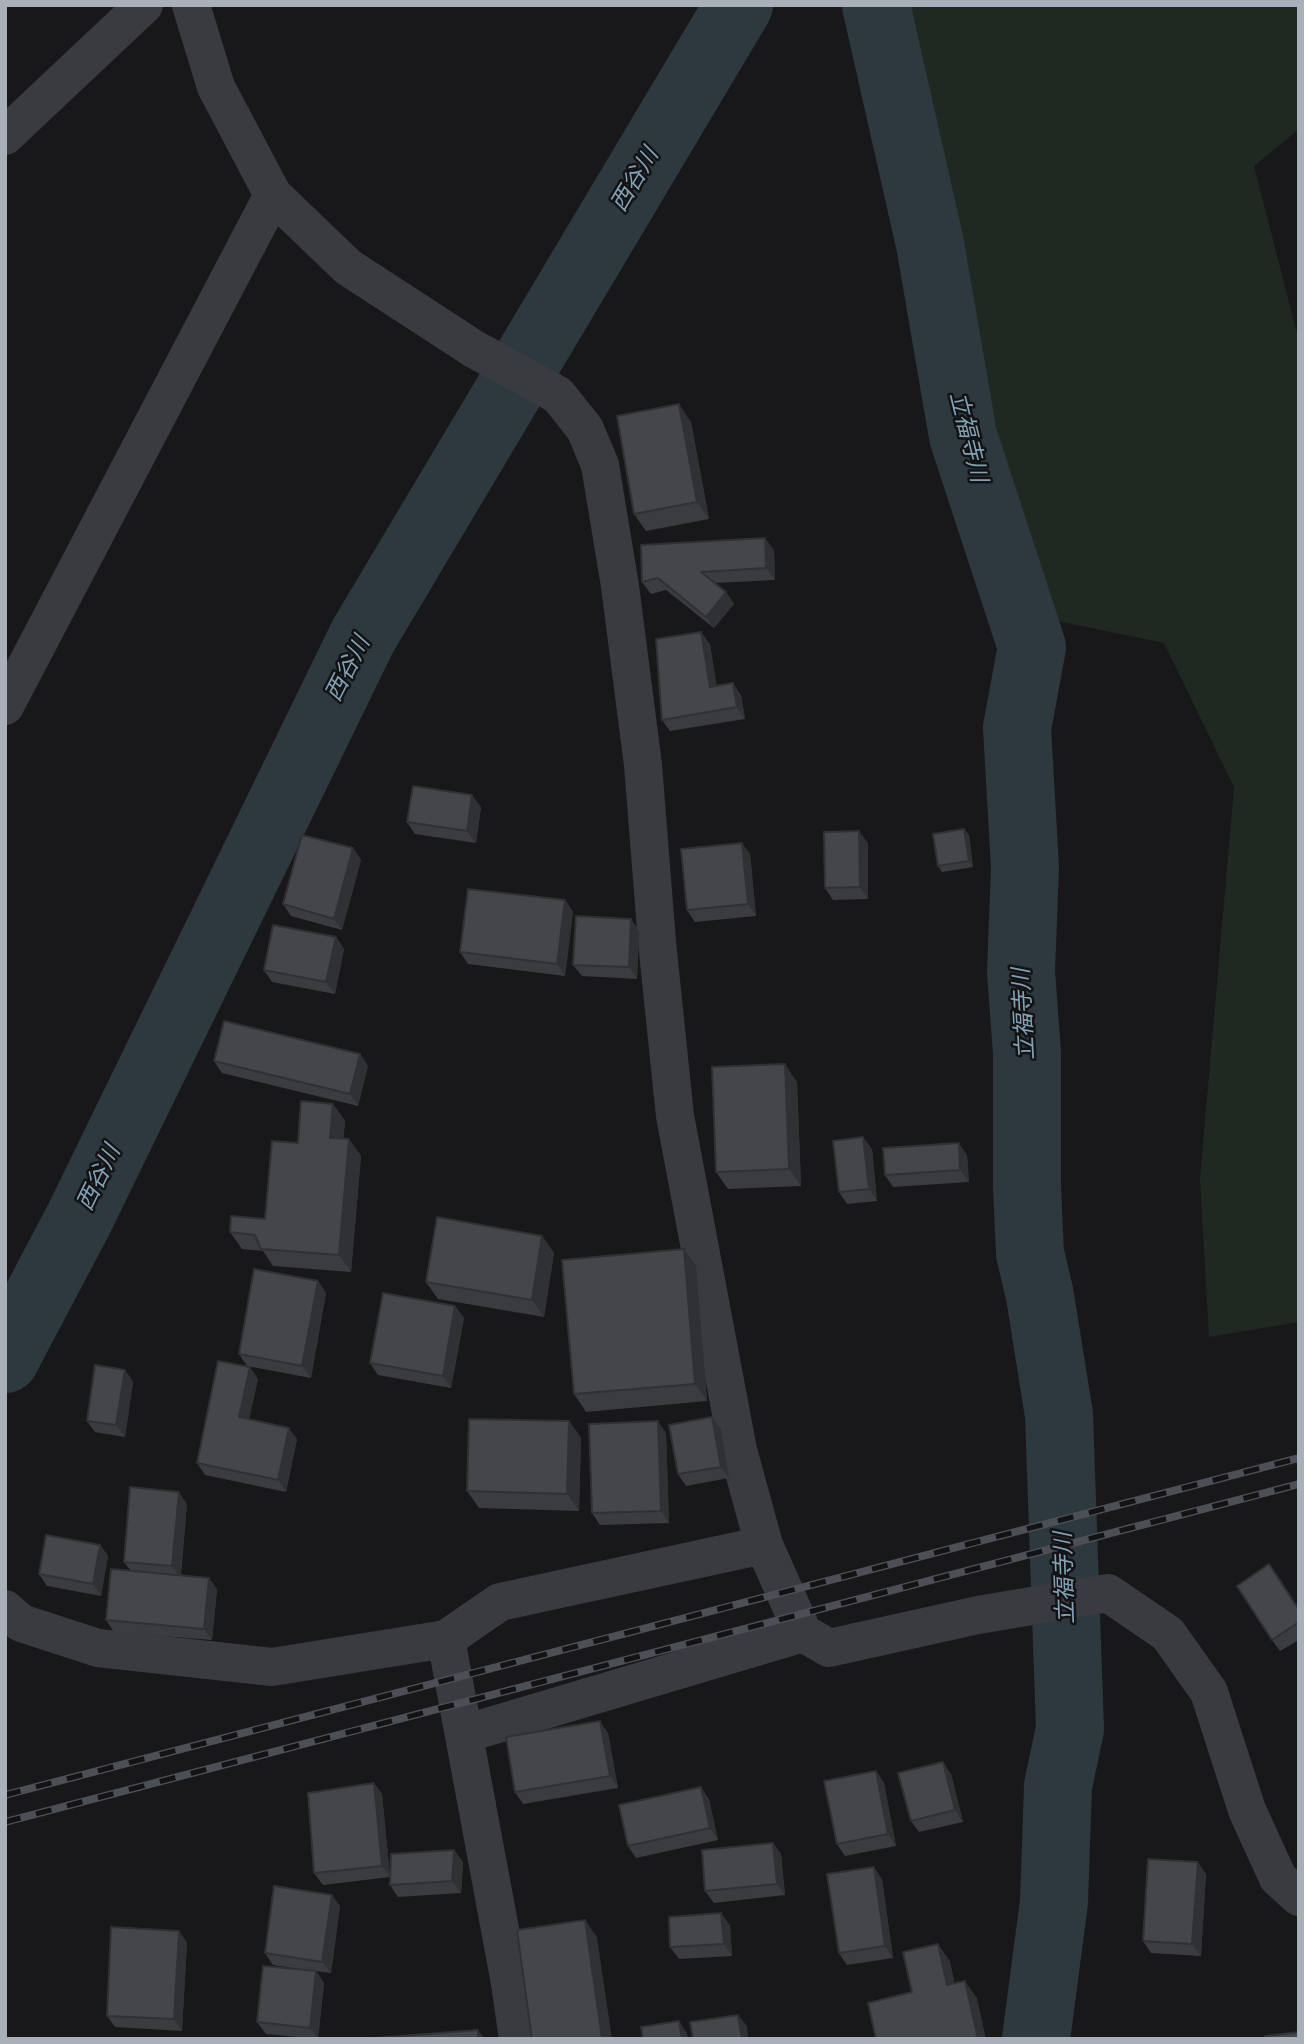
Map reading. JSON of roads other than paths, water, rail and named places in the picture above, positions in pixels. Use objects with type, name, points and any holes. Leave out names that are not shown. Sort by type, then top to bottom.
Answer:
[{"type":"street","points":[[8,129],[144,5]]},
{"type":"street","points":[[191,5],[216,87],[274,195],[348,267],[474,349],[558,395],[584,429],[600,465],[620,586],[643,765],[657,942],[675,1116],[729,1405],[764,1545],[803,1633],[829,1648],[978,1615],[1108,1593],[1168,1634],[1209,1692],[1247,1810],[1278,1878],[1299,1897]]},
{"type":"street","points":[[5,706],[274,195]]},
{"type":"street","points":[[5,1609],[20,1623],[98,1648],[272,1667],[446,1639],[500,1602],[764,1545]]},
{"type":"street","points":[[464,1734],[803,1633]]},
{"type":"street","points":[[446,1639],[518,2039]]},
{"type":"waterway","name":"西谷川","points":[[5,1359],[79,1219],[363,636],[739,5]]},
{"type":"waterway","name":"立福寺川","points":[[876,5],[930,244],[963,436],[1032,647],[1017,728],[1025,867],[1021,972],[1027,1053],[1027,1187],[1030,1253],[1040,1296],[1059,1415],[1070,1729],[1058,1786],[1054,1902],[1036,2039]]},
{"type":"railway","points":[[5,1795],[1299,1458]]},
{"type":"railway","points":[[5,1822],[1299,1484]]}]
